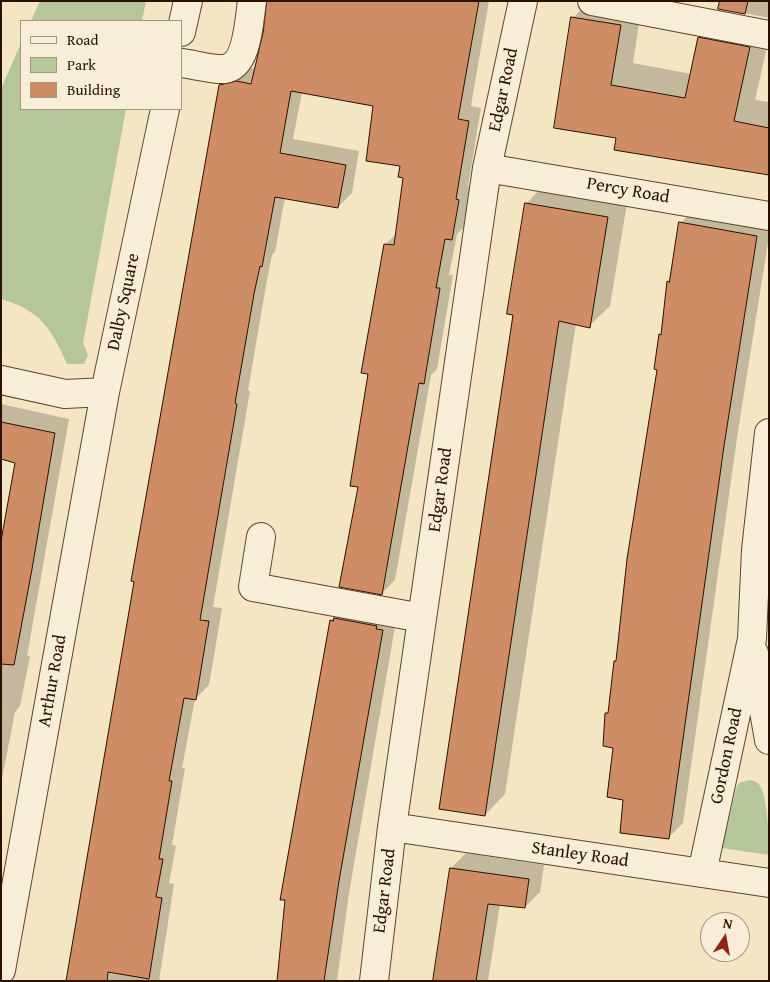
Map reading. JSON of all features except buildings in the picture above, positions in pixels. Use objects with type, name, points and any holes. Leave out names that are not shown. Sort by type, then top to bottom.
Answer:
[{"type":"street","points":[[182,28],[188,1]]},
{"type":"street","points":[[182,63],[224,69],[236,64],[243,53],[252,1]]},
{"type":"street","name":"Edgar Road","points":[[374,981],[392,827],[487,168],[523,1]]},
{"type":"street","points":[[592,1],[769,36]]},
{"type":"street","name":"Dalby Square","points":[[105,392],[165,110]]},
{"type":"street","name":"Percy Road","points":[[487,168],[769,216]]},
{"type":"street","points":[[1,380],[65,394],[105,392]]},
{"type":"street","name":"Arthur Road","points":[[1,970],[105,392]]},
{"type":"street","name":"Gordon Road","points":[[702,873],[752,640],[756,550],[769,432]]},
{"type":"street","points":[[261,537],[253,587],[422,618]]},
{"type":"street","name":"Gordon Road","points":[[752,640],[769,740]]},
{"type":"street","name":"Stanley Road","points":[[392,827],[769,883]]},
{"type":"green space","points":[[40,1],[146,1],[142,20],[31,20]]},
{"type":"green space","points":[[20,45],[20,110],[126,110],[83,343],[88,355],[84,364],[67,364],[56,340],[43,322],[26,309],[1,299],[1,89]]},
{"type":"green space","points":[[750,780],[756,782],[763,792],[768,819],[769,855],[722,848],[736,789],[739,783]]}]
